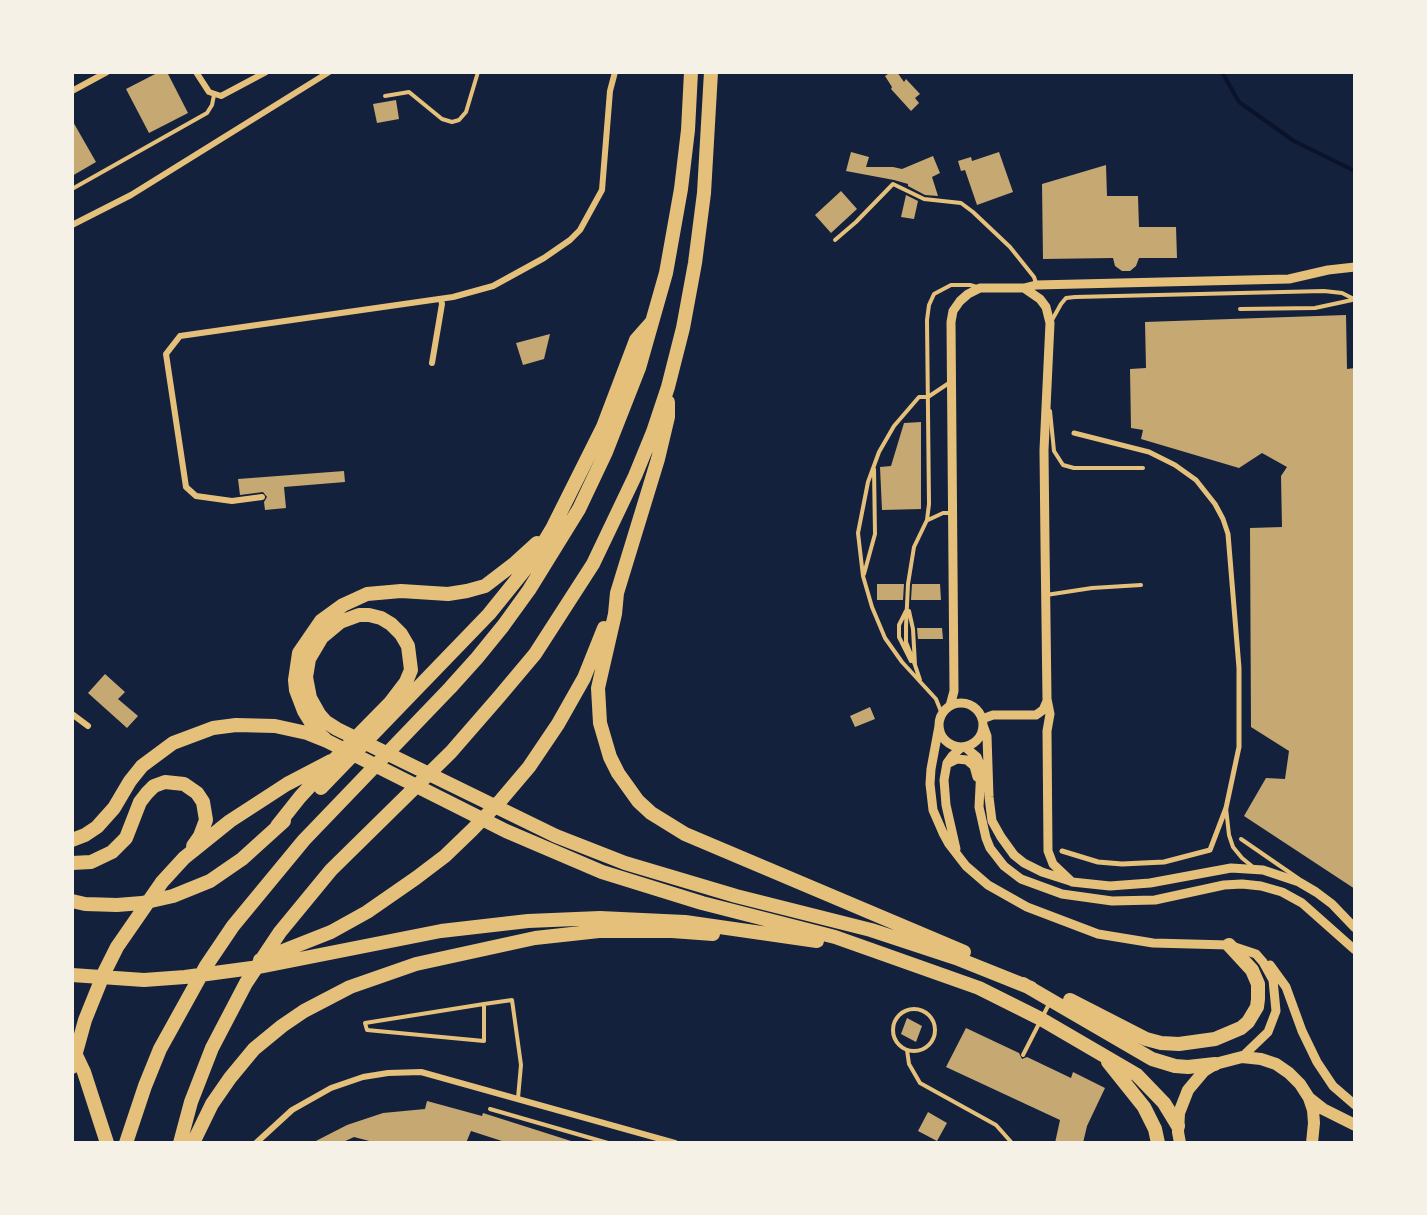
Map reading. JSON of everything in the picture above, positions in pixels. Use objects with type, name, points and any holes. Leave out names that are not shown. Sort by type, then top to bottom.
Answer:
[{"type":"highway","points":[[126,1143],[160,1049],[195,983],[232,926],[304,840],[477,658],[529,590],[579,509],[606,452],[639,368],[653,320],[668,261],[681,189],[688,130],[691,72]]},
{"type":"highway","points":[[180,1143],[191,1102],[212,1047],[246,983],[280,932],[332,870],[451,752],[535,654],[598,553],[638,467],[668,387],[683,328],[704,194],[711,72]]},
{"type":"highway","points":[[72,902],[117,905],[142,903],[173,896],[210,881],[242,859],[306,803],[489,614],[529,564],[553,527],[603,427],[636,340],[653,320]]},
{"type":"highway","points":[[218,972],[294,947],[331,932],[367,912],[445,856],[501,800],[529,767],[558,724],[584,678],[617,593],[658,459],[668,417],[668,387]]},
{"type":"highway","points":[[327,741],[317,732],[304,711],[296,690],[295,680],[300,653],[321,621],[343,604],[367,594],[401,591],[448,594],[484,586],[516,563],[553,527]]},
{"type":"highway","points":[[617,593],[615,614],[598,688],[600,723],[614,765],[627,788],[638,801],[665,824],[1037,982],[1146,1040],[1179,1044],[1215,1039],[1241,1028],[1253,1015],[1258,999],[1256,976],[1229,945]]},
{"type":"highway","points":[[277,826],[300,797],[335,759],[401,691],[411,670],[408,646],[391,624],[369,615],[359,615],[340,622],[322,637],[309,658],[306,677],[310,698],[319,714],[337,729],[514,816],[595,852],[661,875],[871,930],[946,955],[1031,988]]},
{"type":"highway","points":[[72,840],[86,835],[106,818],[142,766],[173,743],[192,734],[221,727],[254,724],[307,733],[506,831],[573,860],[637,884],[836,937],[979,988],[1041,1019],[1147,1083],[1164,1103],[1178,1126]]},
{"type":"highway","points":[[184,858],[223,826],[263,798],[316,767],[335,759]]},
{"type":"highway","points":[[72,863],[91,862],[112,852],[126,838],[140,802],[154,786],[165,782],[176,782],[190,788],[203,801],[206,820],[200,836],[162,882],[117,947],[94,993],[78,1069]]},
{"type":"highway","points":[[72,975],[144,980],[185,977],[259,967],[441,932],[528,921],[600,918],[685,922],[878,952]]},
{"type":"highway","points":[[193,1143],[212,1104],[230,1078],[254,1050],[282,1026],[326,998],[396,971],[458,954],[535,938],[599,931],[672,931],[818,941]]},
{"type":"highway","points":[[975,957],[1163,1063],[1188,1067],[1215,1064]]},
{"type":"highway","points":[[72,1047],[78,1069],[107,1140]]},
{"type":"highway","points":[[1101,1054],[1144,1107],[1155,1129],[1158,1143]]},
{"type":"main road","points":[[1180,1143],[1178,1126],[1180,1107],[1188,1090],[1204,1071],[1215,1064],[1242,1057],[1261,1059],[1276,1064],[1289,1073],[1309,1098],[1323,1109],[1355,1125]]},
{"type":"main road","points":[[1309,1098],[1314,1123],[1312,1143]]},
{"type":"street","points":[[72,91],[107,72]]},
{"type":"street","points":[[196,72],[209,92],[221,96],[266,72]]},
{"type":"street","points":[[72,225],[130,195],[328,72]]},
{"type":"street","points":[[262,497],[232,501],[196,496],[186,487],[166,354],[180,336],[441,299],[493,286],[544,258],[580,230],[602,190],[610,91],[615,72]]},
{"type":"street","points":[[950,706],[954,691],[951,322],[953,311],[968,294],[980,288],[1024,288],[1036,285],[1289,279],[1328,270],[1355,267]]},
{"type":"street","points":[[1024,288],[1040,299],[1046,308],[1050,323],[1044,450],[1047,699],[1050,714],[1047,731],[1048,855],[1053,864],[1072,882]]},
{"type":"street","points":[[432,363],[441,299]]},
{"type":"street","points":[[1062,851],[1098,862],[1122,864],[1164,862],[1210,850],[1226,808],[1239,747],[1239,677],[1228,534],[1223,519],[1215,504],[1196,480],[1175,465],[1149,452],[1074,433]]},
{"type":"street","points":[[957,854],[944,787],[946,767],[952,756],[978,740],[983,722],[993,715],[1036,715],[1043,710],[1047,699]]},
{"type":"street","points":[[1355,928],[1332,904],[1316,892],[1299,882],[1256,869],[1211,870],[1150,884],[1110,886],[1072,882],[1024,863],[1014,855],[992,821],[987,736],[977,710],[959,703],[950,706],[942,714],[931,769],[933,810],[943,833],[957,854],[976,875],[1001,893],[1061,921],[1098,934],[1153,943],[1229,945],[1256,954],[1280,977],[1302,1031],[1324,1074],[1333,1086],[1355,1105]]},
{"type":"street","points":[[72,714],[88,726]]},
{"type":"street","points":[[939,726],[943,737],[948,742],[974,753],[979,762],[981,772],[980,817],[990,848],[1012,873],[1031,884],[1062,894],[1112,901],[1155,900],[1224,885],[1261,886],[1282,892],[1302,903],[1355,950]]},
{"type":"street","points":[[946,767],[957,759],[971,763],[976,771],[980,793]]},
{"type":"street","points":[[1242,1057],[1268,1032],[1276,1011],[1273,980],[1256,954]]},
{"type":"street","points":[[256,1143],[292,1110],[331,1088],[363,1077],[388,1072],[421,1072],[675,1143]]},
{"type":"lane","points":[[385,96],[409,92],[442,119],[452,122],[459,120],[466,112],[477,72]]},
{"type":"lane","points":[[72,189],[207,113],[214,95]]},
{"type":"lane","points":[[835,240],[893,184],[924,199],[961,203],[1010,247],[1034,277],[1036,285]]},
{"type":"lane","points":[[921,684],[906,642],[908,584],[914,547],[927,520],[928,305],[934,294],[951,285],[970,285],[980,288]]},
{"type":"lane","points":[[1050,323],[1066,298],[1075,297],[1237,295],[1324,291],[1342,293],[1354,299]]},
{"type":"lane","points":[[1240,309],[1315,308],[1354,299]]},
{"type":"lane","points":[[942,714],[936,699],[902,662],[885,638],[872,607],[863,576],[858,533],[868,482],[879,452],[894,426],[920,397],[928,397],[950,382]]},
{"type":"lane","points":[[1047,390],[1054,451],[1063,465],[1074,468],[1143,468]]},
{"type":"lane","points":[[863,576],[875,534],[874,465]]},
{"type":"lane","points":[[927,520],[943,513],[952,513]]},
{"type":"lane","points":[[1046,595],[1092,588],[1141,585]]},
{"type":"lane","points":[[908,607],[914,629],[915,665]]},
{"type":"lane","points":[[1226,808],[1229,835],[1233,847],[1256,869]]},
{"type":"lane","points":[[1241,839],[1277,862],[1316,892]]},
{"type":"lane","points":[[1023,1055],[1051,999]]},
{"type":"lane","points":[[484,1004],[484,1041],[367,1030],[365,1023],[387,1020],[484,1004],[512,1000],[521,1065],[518,1098]]},
{"type":"lane","points":[[907,1050],[921,1050],[927,1047],[935,1036],[931,1016],[918,1008],[904,1010],[894,1021],[892,1028],[896,1042],[907,1050],[909,1064],[920,1083],[996,1125],[1012,1143]]},
{"type":"lane","points":[[490,1109],[608,1143]]},
{"type":"building","points":[[159,72],[167,72],[188,113],[149,133],[126,89]]},
{"type":"building","points":[[891,72],[897,72],[904,82],[906,79],[920,94],[915,98],[919,103],[911,111],[891,89],[885,76]]},
{"type":"building","points":[[396,100],[399,119],[377,123],[373,104]]},
{"type":"building","points":[[72,120],[96,162],[72,176]]},
{"type":"building","points":[[851,152],[869,157],[866,167],[902,169],[933,156],[940,173],[932,177],[938,196],[925,195],[908,184],[894,180],[846,171]]},
{"type":"building","points":[[999,152],[1013,192],[977,205],[965,170],[961,171],[958,161],[971,157],[972,161]]},
{"type":"building","points":[[1106,165],[1107,196],[1138,196],[1139,227],[1176,227],[1177,258],[1139,258],[1136,266],[1130,271],[1122,271],[1115,266],[1113,258],[1043,259],[1042,184]]},
{"type":"building","points":[[841,191],[857,209],[831,233],[815,215]]},
{"type":"building","points":[[906,195],[918,201],[914,219],[901,217]]},
{"type":"building","points":[[1346,315],[1347,369],[1355,368],[1355,889],[1244,816],[1266,778],[1285,779],[1289,751],[1251,727],[1250,528],[1282,527],[1281,476],[1287,467],[1262,453],[1239,468],[1141,439],[1143,430],[1131,428],[1130,369],[1146,368],[1145,322]]},
{"type":"building","points":[[550,334],[544,359],[523,365],[516,343]]},
{"type":"building","points":[[921,422],[921,509],[882,510],[880,467],[891,466],[904,423]]},
{"type":"building","points":[[344,471],[345,482],[284,487],[286,508],[265,510],[264,502],[267,497],[263,492],[240,495],[238,479]]},
{"type":"building","points":[[877,584],[904,584],[903,600],[877,600]]},
{"type":"building","points":[[912,584],[940,584],[941,600],[911,600]]},
{"type":"building","points":[[917,628],[942,628],[943,639],[918,639]]},
{"type":"building","points":[[105,674],[125,692],[118,699],[138,716],[127,728],[88,693]]},
{"type":"building","points":[[870,707],[875,719],[855,727],[850,716]]},
{"type":"building","points":[[907,1018],[922,1026],[916,1042],[901,1034]]},
{"type":"building","points":[[966,1028],[1019,1053],[1022,1059],[1027,1057],[1071,1078],[1073,1072],[1105,1088],[1087,1126],[1083,1143],[1055,1143],[1060,1120],[946,1067]]},
{"type":"building","points":[[427,1101],[482,1116],[483,1113],[571,1141],[571,1143],[508,1143],[471,1131],[466,1143],[377,1143],[354,1137],[341,1143],[312,1143],[347,1125],[383,1113],[425,1109]]},
{"type":"building","points":[[928,1112],[947,1123],[937,1141],[918,1131]]},
{"type":"waterway","points":[[1222,72],[1239,102],[1294,141],[1355,171]]}]
